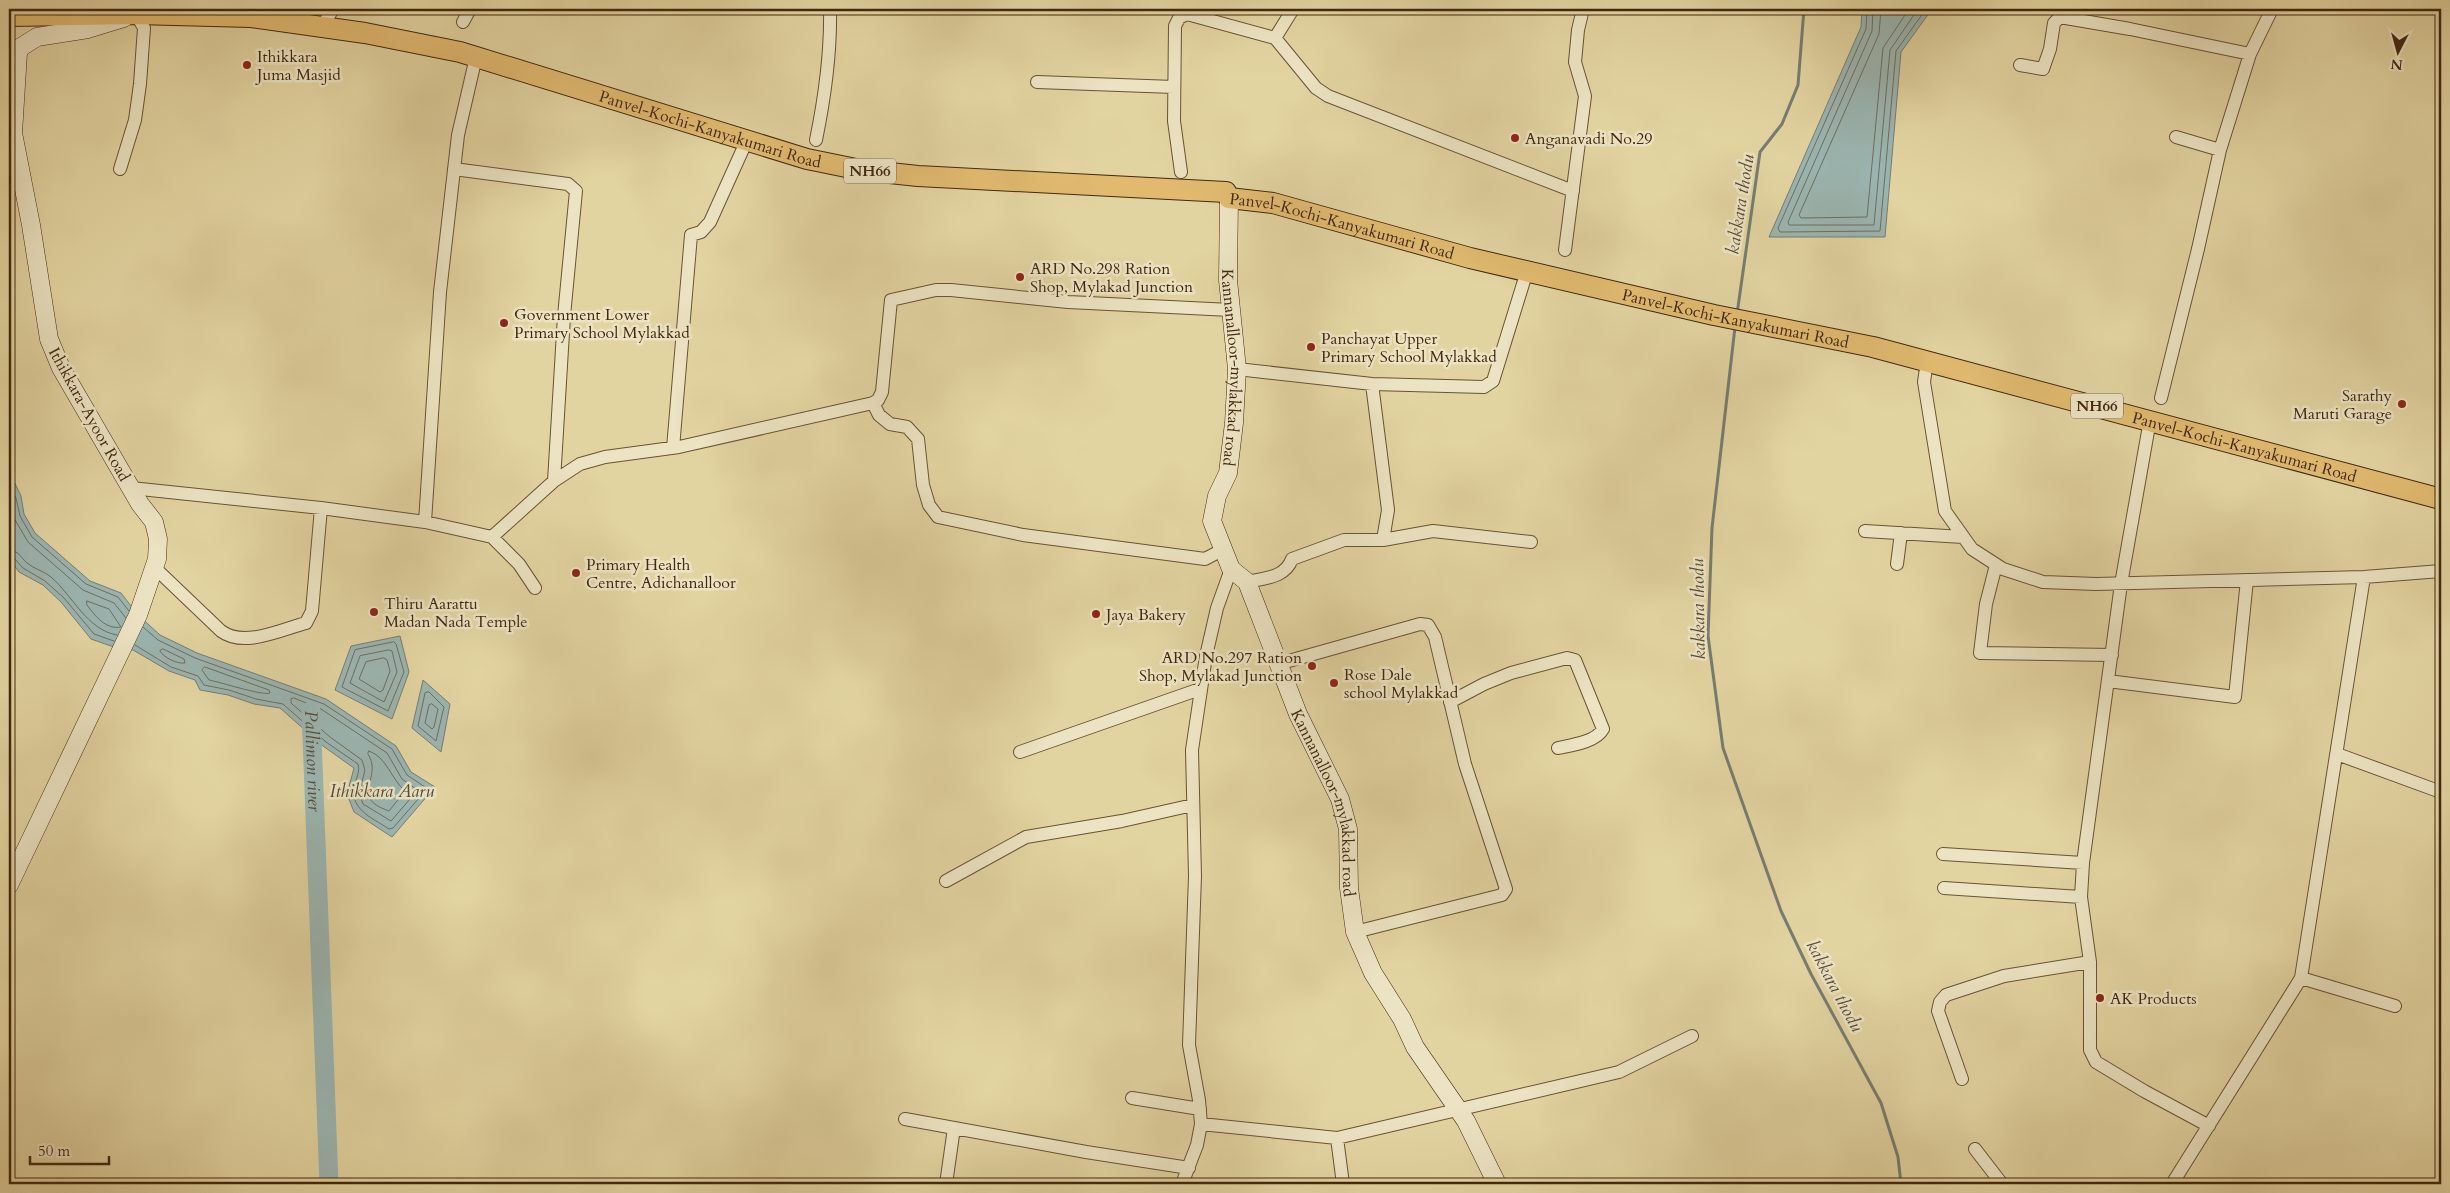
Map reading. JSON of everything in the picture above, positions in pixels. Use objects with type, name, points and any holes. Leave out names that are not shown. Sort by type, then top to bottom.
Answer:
[{"type":"highway","name":"Panvel-Kochi-Kanyakumari Road","points":[[18,16],[245,13],[328,17],[476,57],[807,159],[861,170],[918,176],[1226,192],[1229,198],[1272,203],[1470,258],[1714,315],[1873,347],[2441,499]]},
{"type":"main road","name":"Ithikkara-Ayoor Road","points":[[9,885],[138,615],[154,567],[158,539],[154,522],[130,488],[61,368],[49,339],[31,225],[13,133],[17,62],[21,47],[37,37],[88,29],[136,14]]},
{"type":"main road","name":"Kannanalloor-mylakkad road","points":[[1229,198],[1230,310],[1237,369],[1228,473],[1217,496],[1212,521],[1231,569]]},
{"type":"main road","points":[[1231,569],[1247,582]]},
{"type":"main road","name":"Kannanalloor-mylakkad road","points":[[1247,582],[1298,714],[1340,799],[1348,829],[1349,888],[1355,932],[1373,973],[1402,1019],[1415,1047],[1479,1144],[1493,1183]]},
{"type":"street","points":[[463,22],[470,9]]},
{"type":"street","points":[[816,140],[826,92],[830,9]]},
{"type":"street","points":[[1275,38],[1293,9]]},
{"type":"street","points":[[1565,250],[1585,96],[1575,62],[1578,30],[1583,9]]},
{"type":"street","points":[[2161,398],[2198,249],[2220,150],[2250,54],[2272,9]]},
{"type":"street","points":[[1181,172],[1174,121],[1174,87],[1176,26],[1179,18],[1185,12],[1275,38],[1316,88],[1328,96],[1573,191]]},
{"type":"street","points":[[120,168],[135,120],[140,84],[144,28],[136,14]]},
{"type":"street","points":[[2020,65],[2043,69],[2050,49],[2054,23],[2060,16],[2130,28],[2250,54]]},
{"type":"street","points":[[425,522],[440,292],[458,135],[476,57]]},
{"type":"street","points":[[1037,82],[1174,87]]},
{"type":"street","points":[[2176,137],[2220,150]]},
{"type":"street","points":[[673,448],[691,235],[701,232],[710,222],[747,140]]},
{"type":"street","points":[[454,169],[568,184],[576,191],[563,336],[554,481]]},
{"type":"street","points":[[1237,369],[1372,384],[1480,388],[1491,384],[1527,271]]},
{"type":"street","points":[[492,537],[554,481],[578,466],[605,456],[673,448],[873,403],[878,400],[882,392],[891,300],[936,290],[952,290],[1068,302],[1230,310]]},
{"type":"street","points":[[1926,361],[1924,382],[1945,511],[1972,549],[1996,565],[2043,582],[2121,584],[2364,576],[2441,571]]},
{"type":"street","points":[[1372,384],[1388,510],[1384,540]]},
{"type":"street","points":[[873,403],[879,415],[890,424],[907,427],[918,438],[923,485],[929,505],[938,516],[1024,535],[1205,559],[1224,549]]},
{"type":"street","points":[[2150,420],[2121,584],[2083,863],[2081,897],[2090,962],[2091,1054],[2096,1062],[2144,1091],[2209,1126]]},
{"type":"street","points":[[130,488],[321,508],[425,522],[492,537],[519,564],[535,588]]},
{"type":"street","points":[[154,567],[221,631],[233,638],[245,639],[306,623],[312,612],[321,508]]},
{"type":"street","points":[[1247,582],[1281,574],[1288,569],[1292,559],[1320,547],[1352,539],[1384,540],[1433,531],[1531,542]]},
{"type":"street","points":[[1865,531],[1963,537]]},
{"type":"street","points":[[1897,564],[1900,533]]},
{"type":"street","points":[[1996,565],[1986,604],[1980,653],[2112,655]]},
{"type":"street","points":[[1182,1184],[1189,1168],[1201,1124],[1189,1046],[1195,876],[1192,750],[1200,689],[1217,608],[1231,569]]},
{"type":"street","points":[[2178,1182],[2209,1126],[2301,978],[2364,576]]},
{"type":"street","points":[[2108,681],[2235,697],[2247,580]]},
{"type":"street","points":[[1278,664],[1420,624],[1428,625],[1435,637],[1465,764],[1504,881],[1505,892],[1355,932]]},
{"type":"street","points":[[1450,702],[1510,673],[1567,658],[1575,660],[1603,729],[1597,735],[1587,740],[1558,748]]},
{"type":"street","points":[[1020,752],[1200,689]]},
{"type":"street","points":[[2337,754],[2441,792]]},
{"type":"street","points":[[946,881],[1026,837],[1122,821],[1194,805]]},
{"type":"street","points":[[1943,854],[2083,863]]},
{"type":"street","points":[[1944,888],[2081,897]]},
{"type":"street","points":[[1962,1079],[1938,1011],[1940,1002],[1946,995],[2004,976],[2090,962]]},
{"type":"street","points":[[2301,978],[2395,1006]]},
{"type":"street","points":[[1201,1124],[1337,1138],[1619,1072],[1692,1036]]},
{"type":"street","points":[[1132,1098],[1200,1109]]},
{"type":"street","points":[[906,1119],[1086,1152],[1189,1168]]},
{"type":"street","points":[[946,1184],[954,1128]]},
{"type":"street","points":[[1337,1138],[1343,1184]]},
{"type":"street","points":[[1975,1149],[2002,1184]]},
{"type":"water","points":[[1862,9],[1932,9],[1901,52],[1885,237],[1769,237],[1861,27]]},
{"type":"water","name":"Ithikkara Aaru","points":[[9,471],[21,496],[24,514],[35,533],[90,581],[121,593],[138,615],[160,635],[197,653],[326,699],[396,746],[411,772],[435,787],[392,837],[354,812],[347,794],[354,768],[323,746],[280,708],[254,704],[228,695],[200,690],[195,680],[169,671],[133,650],[111,646],[91,639],[61,602],[43,585],[19,572],[11,561],[9,563]]},
{"type":"water","points":[[400,636],[409,672],[392,719],[335,690],[351,646]]},
{"type":"water","points":[[423,680],[450,704],[441,752],[412,728]]},
{"type":"waterway","name":"kakkara thodu","points":[[1737,314],[1760,152],[1782,124],[1798,85],[1804,9]]},
{"type":"waterway","name":"kakkara thodu","points":[[1735,327],[1712,528],[1708,636],[1723,748],[1781,911],[1811,974],[1881,1103],[1898,1157],[1901,1184]]},
{"type":"waterway","name":"Pallimon river","points":[[311,711],[329,1184]]},
{"type":"place","name":"Ithikkara Juma Masjid","points":[[247,65]]},
{"type":"place","name":"Anganavadi No.29","points":[[1515,138]]},
{"type":"place","name":"ARD No.298 Ration Shop, Mylakad Junction","points":[[1020,277]]},
{"type":"place","name":"Government Lower Primary School Mylakkad","points":[[504,323]]},
{"type":"place","name":"Panchayat Upper Primary School Mylakkad","points":[[1311,347]]},
{"type":"place","name":"Sarathy Maruti Garage","points":[[2402,404]]},
{"type":"place","name":"Primary Health Centre, Adichanalloor","points":[[576,573]]},
{"type":"place","name":"Thiru Aarattu Madan Nada Temple","points":[[374,612]]},
{"type":"place","name":"Jaya Bakery","points":[[1096,614]]},
{"type":"place","name":"ARD No.297 Ration Shop, Mylakad Junction","points":[[1312,666]]},
{"type":"place","name":"Rose Dale school Mylakkad","points":[[1334,683]]},
{"type":"place","name":"AK Products","points":[[2100,998]]}]
